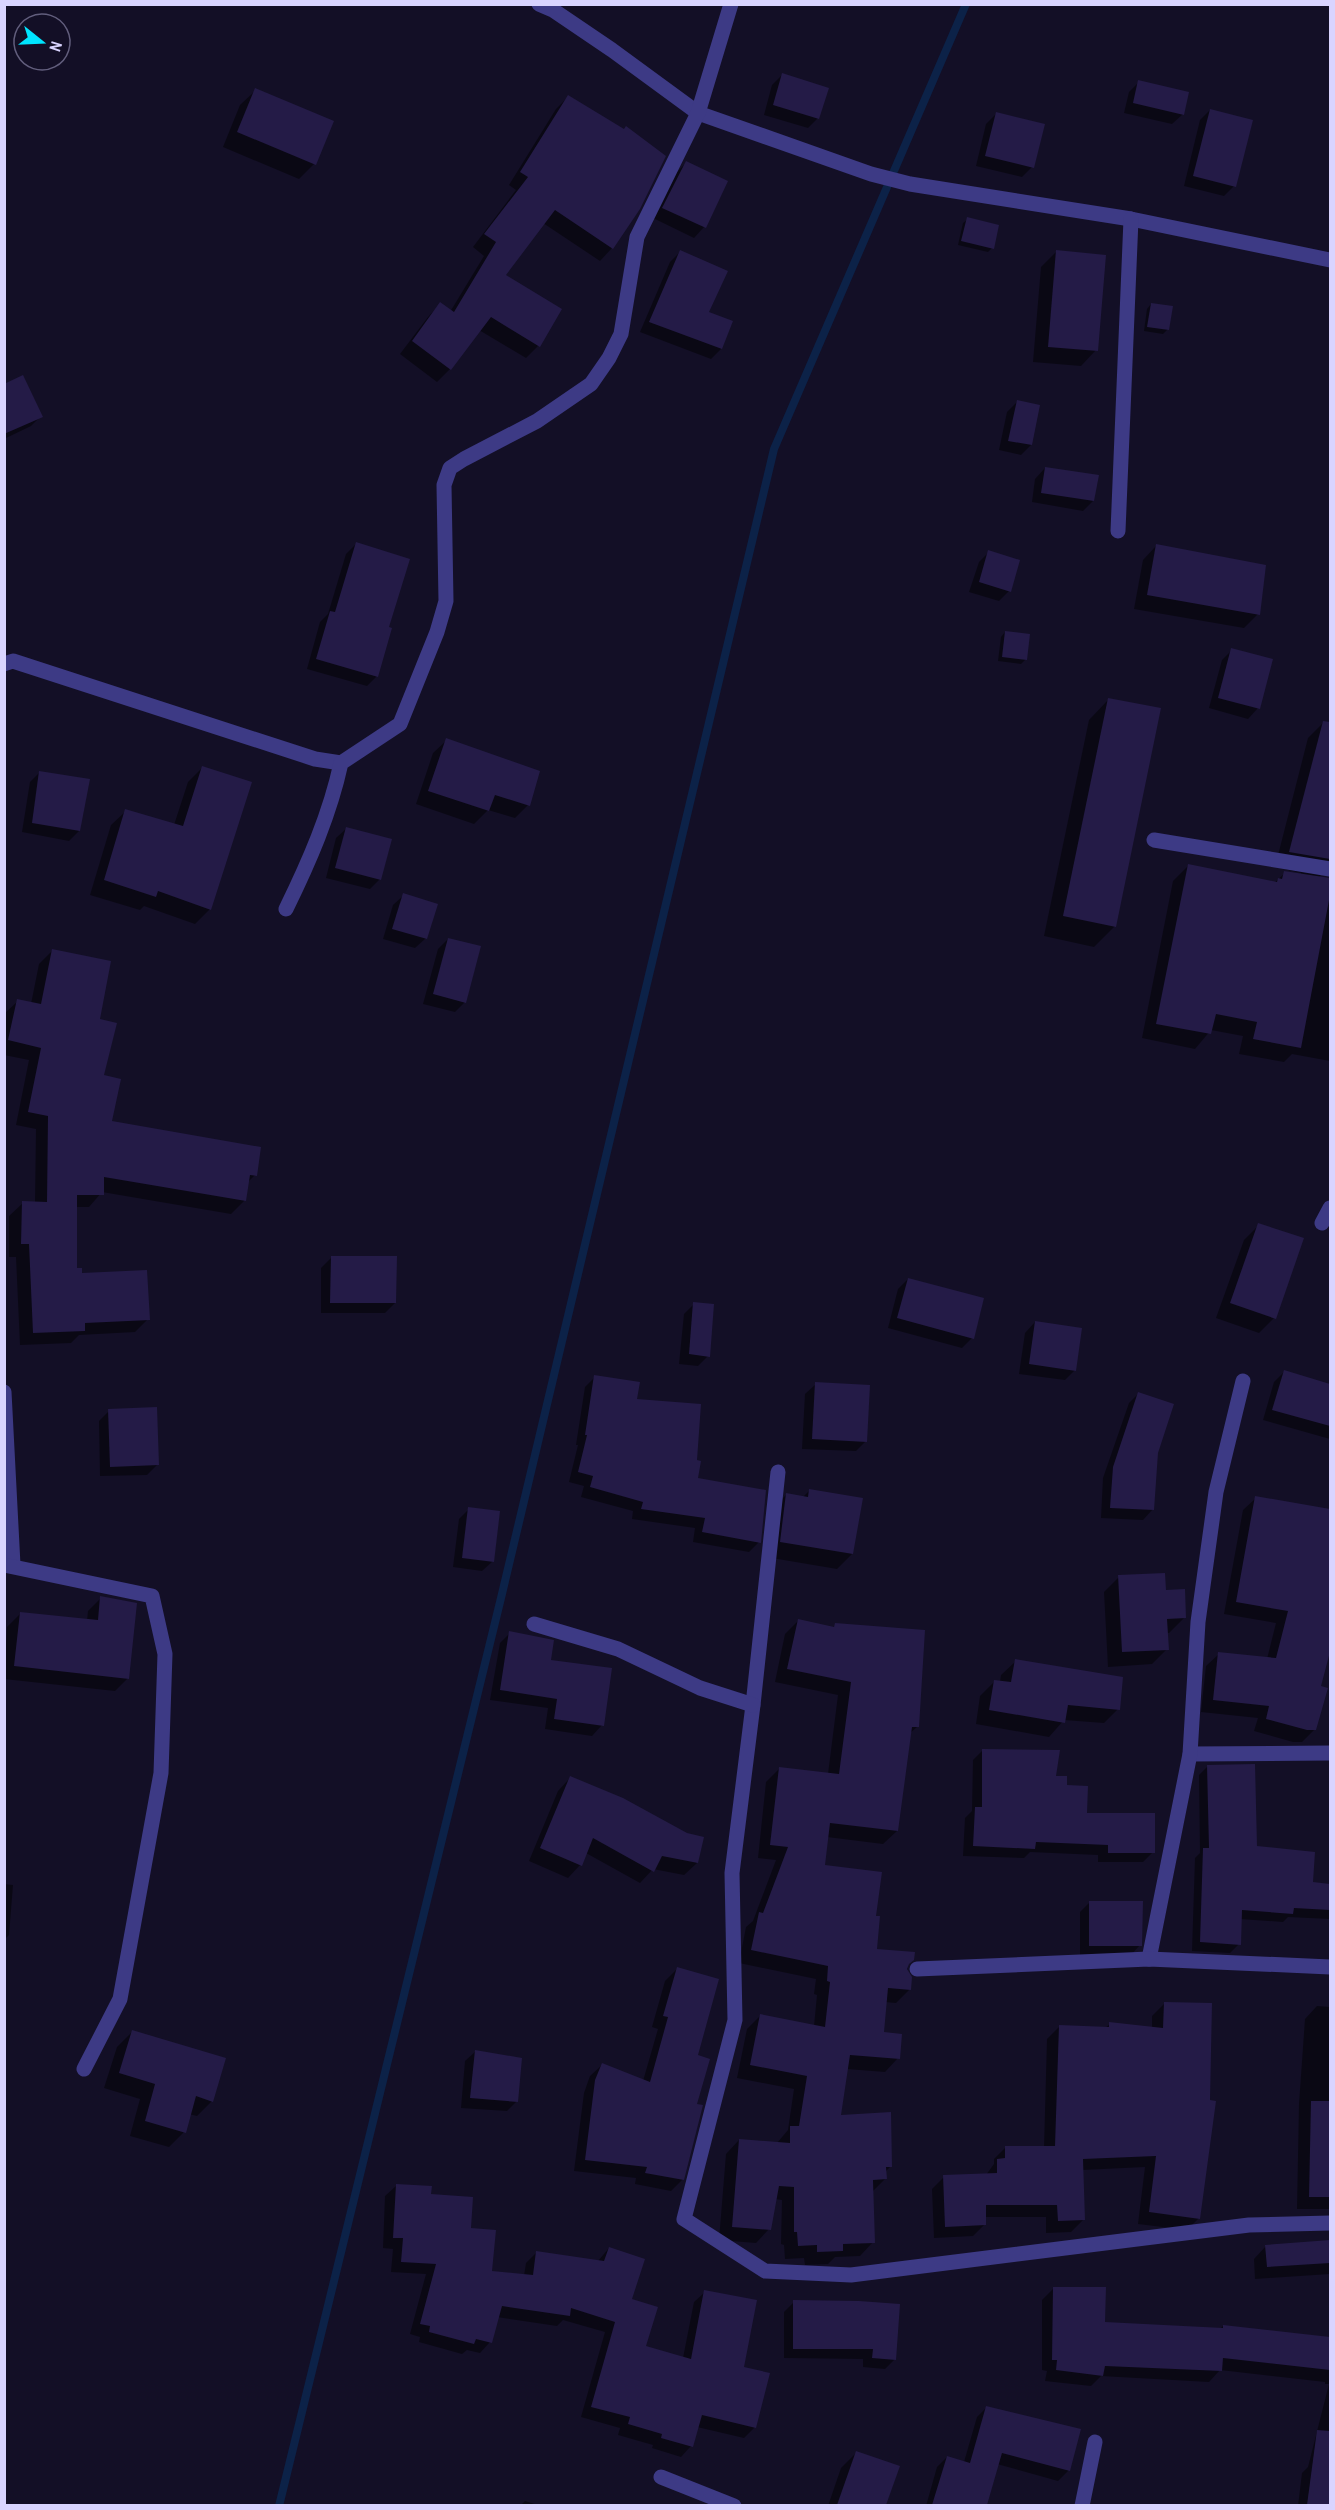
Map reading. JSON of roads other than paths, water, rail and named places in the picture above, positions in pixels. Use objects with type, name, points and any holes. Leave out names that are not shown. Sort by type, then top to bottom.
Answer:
[{"type":"street","points":[[539,4],[553,10],[612,50],[698,113],[871,174],[910,183],[1131,219],[1330,260]]},
{"type":"street","points":[[4,664],[13,661],[315,759],[341,763],[400,724],[447,601],[444,485],[450,468],[537,422],[591,384],[609,358],[621,334],[637,237],[698,113],[731,4]]},
{"type":"street","points":[[1118,531],[1131,219]]},
{"type":"street","points":[[286,909],[309,862],[334,795],[341,763]]},
{"type":"street","points":[[1154,840],[1330,869]]},
{"type":"street","points":[[1322,1223],[1330,1208]]},
{"type":"street","points":[[1149,1959],[1190,1754],[1198,1622],[1216,1492],[1243,1381]]},
{"type":"street","points":[[4,1392],[9,1565],[152,1596],[165,1654],[161,1773],[120,2000],[84,2069]]},
{"type":"street","points":[[778,1472],[732,1873],[735,2020],[684,2219],[765,2271],[851,2276],[1238,2226],[1330,2223]]},
{"type":"street","points":[[534,1624],[618,1649],[700,1688],[753,1705]]},
{"type":"street","points":[[1190,1754],[1330,1753]]},
{"type":"street","points":[[917,1969],[1149,1959],[1330,1967]]},
{"type":"street","points":[[1082,2505],[1095,2442]]},
{"type":"street","points":[[661,2477],[734,2505]]},
{"type":"waterway","points":[[279,2506],[501,1598],[774,449],[966,4]]}]
